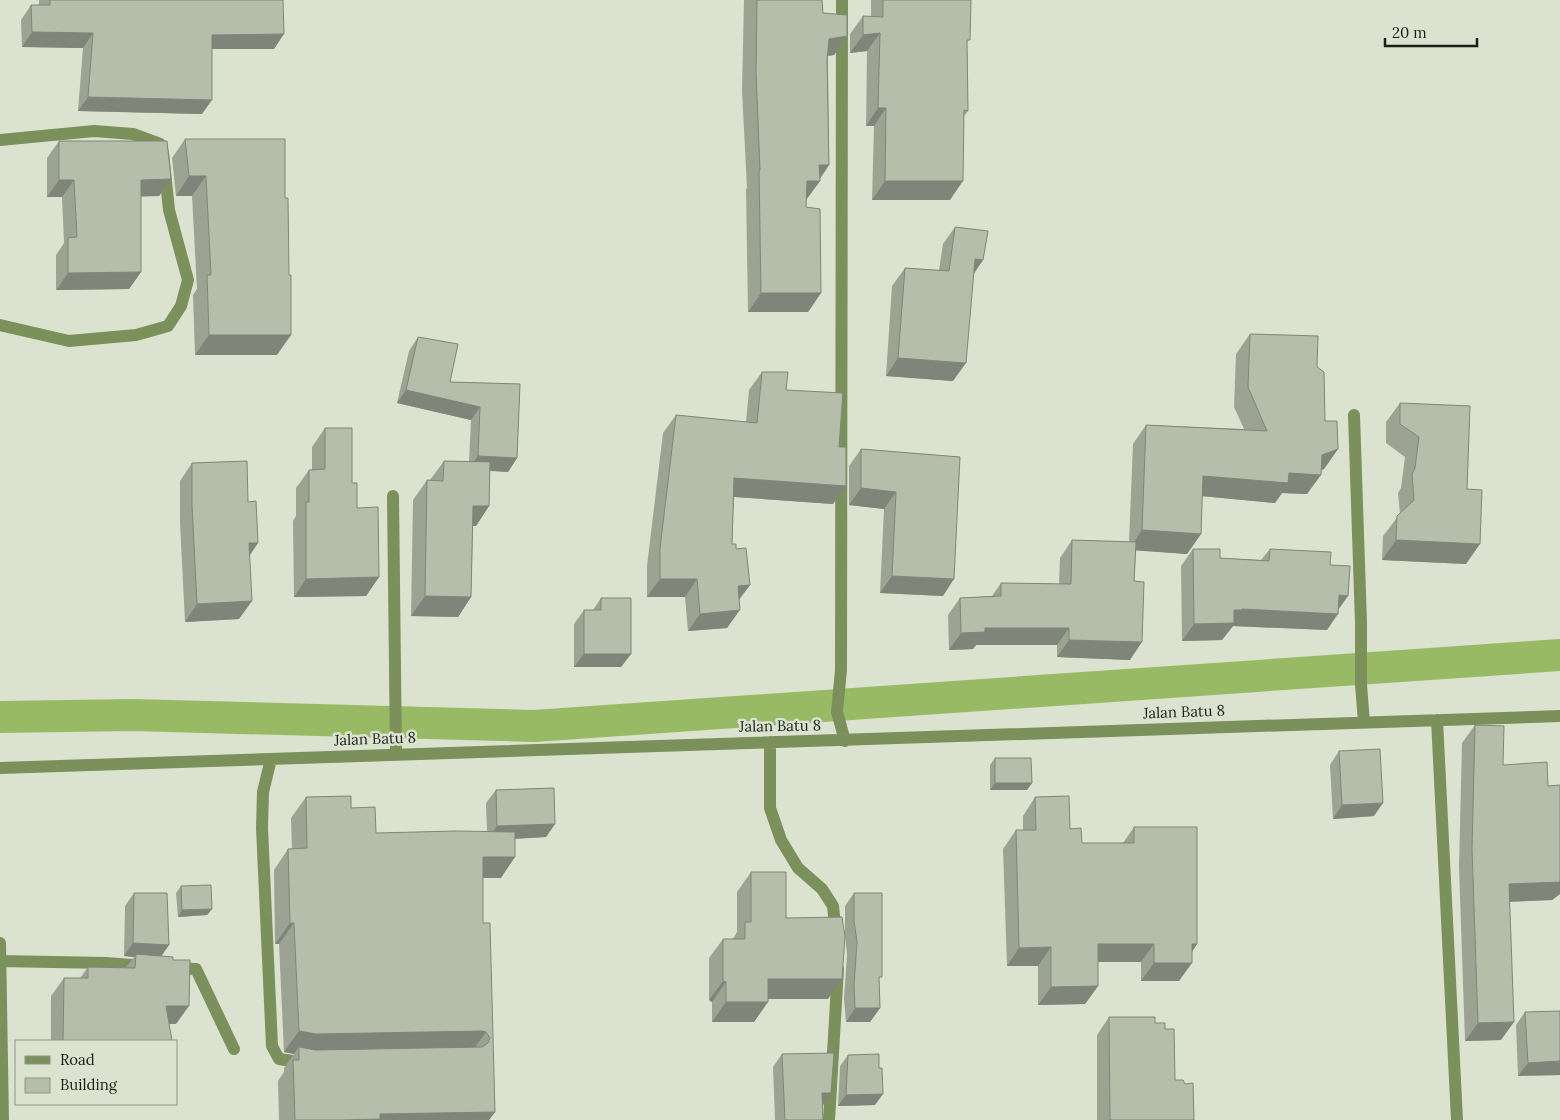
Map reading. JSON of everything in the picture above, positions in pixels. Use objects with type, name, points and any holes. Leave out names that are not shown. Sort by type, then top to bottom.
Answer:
[{"type":"street","points":[[842,0],[840,670],[838,712],[845,741]]},
{"type":"street","points":[[0,140],[94,131],[132,134],[160,144],[163,153],[170,210],[188,280],[181,306],[168,326],[136,335],[69,341],[0,325]]},
{"type":"street","points":[[1354,415],[1361,623],[1361,685],[1364,722]]},
{"type":"street","points":[[393,496],[396,754]]},
{"type":"street","name":"Jalan Batu 8","points":[[0,768],[1560,716]]},
{"type":"street","points":[[1437,720],[1457,1120]]},
{"type":"street","points":[[770,742],[770,808],[780,840],[798,868],[822,889],[833,906],[838,950],[829,1120]]},
{"type":"street","points":[[271,759],[263,792],[262,828],[272,1046],[279,1059],[301,1063],[321,1063]]},
{"type":"street","points":[[0,943],[3,1120]]},
{"type":"street","points":[[0,961],[106,963],[196,969],[234,1049]]},
{"type":"building","points":[[50,0],[283,0],[284,34],[212,35],[212,100],[88,97],[93,33],[32,32],[31,5],[50,5]]},
{"type":"building","points":[[757,0],[822,0],[823,13],[847,15],[847,36],[829,39],[827,60],[829,165],[819,165],[820,181],[807,181],[806,207],[820,209],[821,293],[761,293],[760,170],[756,72]]},
{"type":"building","points":[[883,0],[971,0],[970,40],[967,40],[968,111],[964,110],[963,181],[885,181],[886,108],[878,108],[880,33],[863,35],[863,16],[883,17]]},
{"type":"building","points":[[185,139],[285,139],[285,198],[288,198],[289,275],[291,275],[291,335],[209,335],[207,275],[211,275],[206,176],[189,176]]},
{"type":"building","points":[[59,141],[167,141],[171,179],[141,180],[141,272],[68,273],[68,238],[77,237],[74,180],[59,180]]},
{"type":"building","points":[[955,227],[988,231],[983,260],[975,259],[966,363],[898,358],[905,268],[949,271]]},
{"type":"building","points":[[1250,334],[1318,336],[1317,367],[1324,372],[1325,421],[1337,421],[1338,449],[1322,455],[1321,475],[1289,473],[1288,483],[1203,476],[1201,534],[1142,530],[1146,425],[1267,431],[1248,387]]},
{"type":"building","points":[[418,337],[458,344],[450,382],[520,384],[517,458],[478,456],[480,407],[406,390]]},
{"type":"building","points":[[762,372],[788,372],[786,390],[843,393],[839,447],[846,447],[846,486],[734,478],[732,544],[736,544],[736,549],[746,548],[750,585],[738,586],[740,610],[700,614],[697,579],[660,579],[660,548],[676,415],[757,423]]},
{"type":"building","points":[[1400,403],[1470,406],[1467,489],[1482,490],[1480,544],[1396,540],[1397,516],[1414,500],[1412,474],[1415,468],[1419,437],[1400,424]]},
{"type":"building","points":[[325,428],[352,428],[352,483],[357,483],[357,508],[378,507],[379,577],[306,579],[306,502],[309,502],[309,470],[325,469]]},
{"type":"building","points":[[861,449],[960,457],[954,579],[892,576],[896,492],[861,488]]},
{"type":"building","points":[[247,461],[248,502],[256,501],[258,543],[249,543],[252,601],[197,604],[192,463]]},
{"type":"building","points":[[444,461],[490,462],[489,506],[473,506],[471,597],[425,596],[427,480],[443,481]]},
{"type":"building","points":[[1072,540],[1136,542],[1134,581],[1144,582],[1142,642],[1069,640],[1069,628],[985,628],[985,632],[961,633],[960,598],[1001,596],[1001,583],[1071,584]]},
{"type":"building","points":[[1193,549],[1220,549],[1220,558],[1269,561],[1270,549],[1331,552],[1330,565],[1350,566],[1348,596],[1339,595],[1338,614],[1242,609],[1234,610],[1234,623],[1194,624]]},
{"type":"building","points":[[601,598],[631,598],[631,654],[584,654],[584,610],[601,610]]},
{"type":"building","points":[[1475,725],[1504,726],[1503,765],[1547,762],[1548,786],[1560,785],[1560,882],[1509,884],[1514,1022],[1478,1023],[1472,849]]},
{"type":"building","points":[[1380,749],[1383,803],[1342,805],[1339,751]]},
{"type":"building","points":[[995,758],[1031,758],[1032,783],[995,783]]},
{"type":"building","points":[[554,788],[555,824],[497,826],[496,790]]},
{"type":"building","points":[[351,796],[351,808],[375,807],[376,833],[515,832],[515,857],[483,857],[483,923],[490,923],[495,1112],[380,1114],[380,1119],[295,1120],[293,1060],[299,1060],[299,1047],[316,1050],[482,1047],[488,1043],[490,1038],[486,1032],[482,1031],[316,1034],[299,1031],[294,923],[290,923],[288,849],[307,848],[306,797]]},
{"type":"building","points":[[1069,796],[1070,829],[1081,828],[1082,843],[1134,843],[1134,827],[1197,827],[1197,944],[1192,944],[1192,963],[1154,963],[1154,944],[1098,944],[1098,986],[1051,987],[1051,947],[1019,948],[1016,830],[1036,830],[1035,797]]},
{"type":"building","points":[[751,872],[786,872],[786,918],[842,917],[845,936],[842,979],[768,979],[768,1002],[726,1002],[726,982],[723,981],[723,939],[745,939],[745,922],[751,922]]},
{"type":"building","points":[[211,885],[212,909],[182,910],[181,886]]},
{"type":"building","points":[[134,893],[167,893],[169,945],[133,943]]},
{"type":"building","points":[[854,893],[882,893],[882,977],[879,977],[880,1008],[855,1008],[854,985],[857,942],[854,921]]},
{"type":"building","points":[[136,954],[173,957],[173,960],[190,960],[189,1006],[166,1006],[172,1040],[63,1040],[64,978],[88,978],[88,967],[135,968]]},
{"type":"building","points":[[1560,1011],[1560,1061],[1528,1063],[1525,1012]]},
{"type":"building","points":[[1109,1017],[1155,1017],[1155,1023],[1165,1023],[1165,1029],[1174,1029],[1175,1080],[1183,1080],[1185,1084],[1193,1083],[1194,1120],[1110,1120]]},
{"type":"building","points":[[834,1053],[831,1093],[822,1093],[823,1120],[785,1120],[782,1054]]},
{"type":"building","points":[[879,1054],[879,1068],[882,1068],[883,1094],[846,1095],[848,1055]]},
{"type":"waterway","points":[[0,717],[133,715],[534,726],[1560,655]]}]
